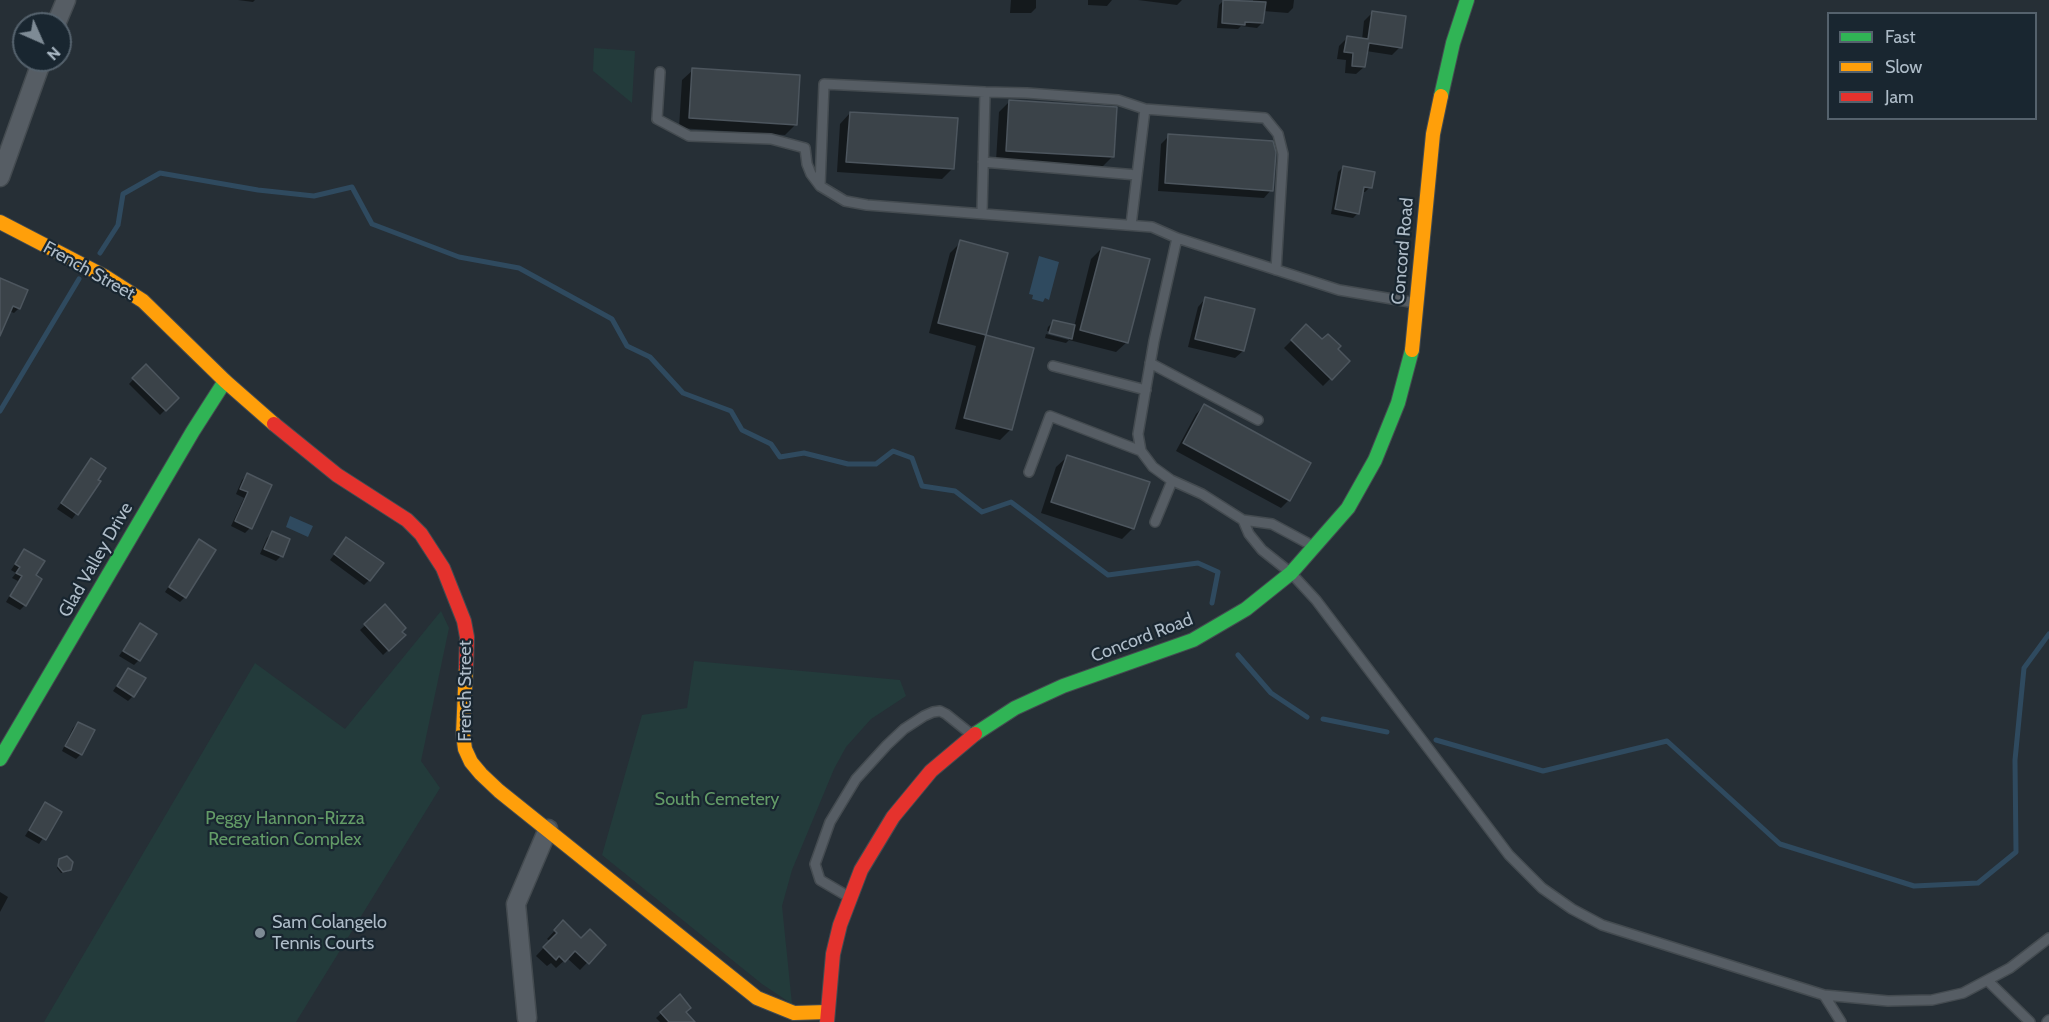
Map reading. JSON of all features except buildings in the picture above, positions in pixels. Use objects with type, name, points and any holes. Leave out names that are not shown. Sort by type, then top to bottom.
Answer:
[{"type":"street","name":"Concord Road","points":[[827,1017],[833,954],[840,925],[861,870],[899,809],[931,771],[973,735],[1038,696],[1193,640],[1246,609],[1291,573],[1348,508],[1375,460],[1398,403],[1412,352],[1433,134],[1450,53],[1467,0]]},
{"type":"street","points":[[0,177],[38,72]]},
{"type":"street","name":"French Street","points":[[0,222],[104,276],[143,301],[225,381],[308,453],[337,475],[407,520],[433,550],[459,604],[465,629],[462,734],[471,762],[481,774],[757,998],[794,1013],[827,1017]]},
{"type":"street","name":"Glad Valley Drive","points":[[0,759],[193,431],[225,381]]},
{"type":"street","points":[[527,1018],[516,904],[548,830]]},
{"type":"lane","points":[[660,72],[657,119],[689,136],[771,139],[805,148],[807,164],[820,186],[845,201],[867,205],[1152,227],[1177,238],[1339,290],[1417,304]]},
{"type":"lane","points":[[820,186],[824,84],[1027,93],[1118,100],[1145,109],[1265,118],[1278,134],[1283,154],[1276,270]]},
{"type":"lane","points":[[982,213],[985,92]]},
{"type":"lane","points":[[1131,225],[1145,109]]},
{"type":"lane","points":[[983,162],[1137,176]]},
{"type":"lane","points":[[1177,238],[1150,363],[1138,434],[1141,451],[1153,467],[1172,481],[1202,494],[1244,520],[1272,524],[1315,547]]},
{"type":"lane","points":[[1150,363],[1258,420]]},
{"type":"lane","points":[[1053,366],[1146,390]]},
{"type":"lane","points":[[1029,472],[1050,416],[1141,451]]},
{"type":"lane","points":[[1155,522],[1172,481]]},
{"type":"lane","points":[[1244,520],[1249,534],[1262,550],[1291,573],[1316,600],[1509,855],[1542,888],[1572,909],[1602,925],[1824,995],[1888,1001],[1932,1000],[1963,993],[2010,968],[2049,938]]},
{"type":"lane","points":[[850,898],[819,880],[815,864],[830,822],[842,798],[856,779],[886,745],[904,729],[933,712],[940,711],[946,714],[973,735]]},
{"type":"lane","points":[[1988,981],[2030,1022]]},
{"type":"lane","points":[[1824,995],[1841,1022]]},
{"type":"green space","points":[[594,48],[635,51],[632,103],[593,71]]},
{"type":"green space","name":"Peggy Hannon-Rizza Recreation Complex","points":[[441,611],[449,628],[421,761],[440,788],[296,1022],[44,1022],[255,663],[345,729]]},
{"type":"green space","name":"South Cemetery","points":[[694,661],[900,680],[906,696],[871,719],[846,747],[834,769],[792,870],[782,906],[792,1004],[762,984],[602,855],[642,715],[687,708]]},
{"type":"water","points":[[1039,256],[1059,262],[1049,300],[1045,298],[1043,302],[1032,299],[1033,295],[1029,294]]},
{"type":"water","points":[[290,516],[313,526],[308,537],[286,527]]},
{"type":"waterway","points":[[100,253],[118,225],[123,194],[160,173],[258,190],[314,196],[352,187],[372,224],[459,257],[519,268],[612,319],[627,346],[650,357],[683,393],[731,411],[742,430],[771,444],[780,457],[804,453],[848,464],[876,464],[893,451],[912,458],[922,486],[955,491],[982,512],[1011,502],[1108,575],[1198,563],[1218,572],[1212,603]]},
{"type":"waterway","points":[[0,411],[79,279]]},
{"type":"waterway","points":[[1436,740],[1543,771],[1667,741],[1780,844],[1914,886],[1978,883],[2016,852],[2015,760],[2024,668],[2049,634]]},
{"type":"waterway","points":[[1238,655],[1271,693],[1307,717]]},
{"type":"waterway","points":[[1323,719],[1387,732]]},
{"type":"traffic: fast","points":[[1441,96],[1453,43],[1467,0]]},
{"type":"traffic: fast","points":[[975,734],[1015,708],[1063,686],[1193,640],[1246,609],[1291,573],[1348,508],[1375,460],[1398,403],[1412,350]]},
{"type":"traffic: fast","points":[[0,759],[193,431],[225,381]]},
{"type":"traffic: slow","points":[[1412,350],[1433,134],[1441,96]]},
{"type":"traffic: slow","points":[[0,222],[104,276],[143,301],[225,381],[274,424]]},
{"type":"traffic: slow","points":[[466,667],[463,734],[465,749],[471,762],[481,774],[499,791],[757,998],[794,1013],[827,1012]]},
{"type":"traffic: jam","points":[[274,424],[337,475],[407,520],[421,534],[443,568],[464,621],[467,637],[466,667]]},
{"type":"traffic: jam","points":[[827,1022],[833,954],[840,925],[861,870],[893,817],[931,771],[975,734]]},
{"type":"place","name":"Sam Colangelo Tennis Courts","points":[[260,933]]}]
